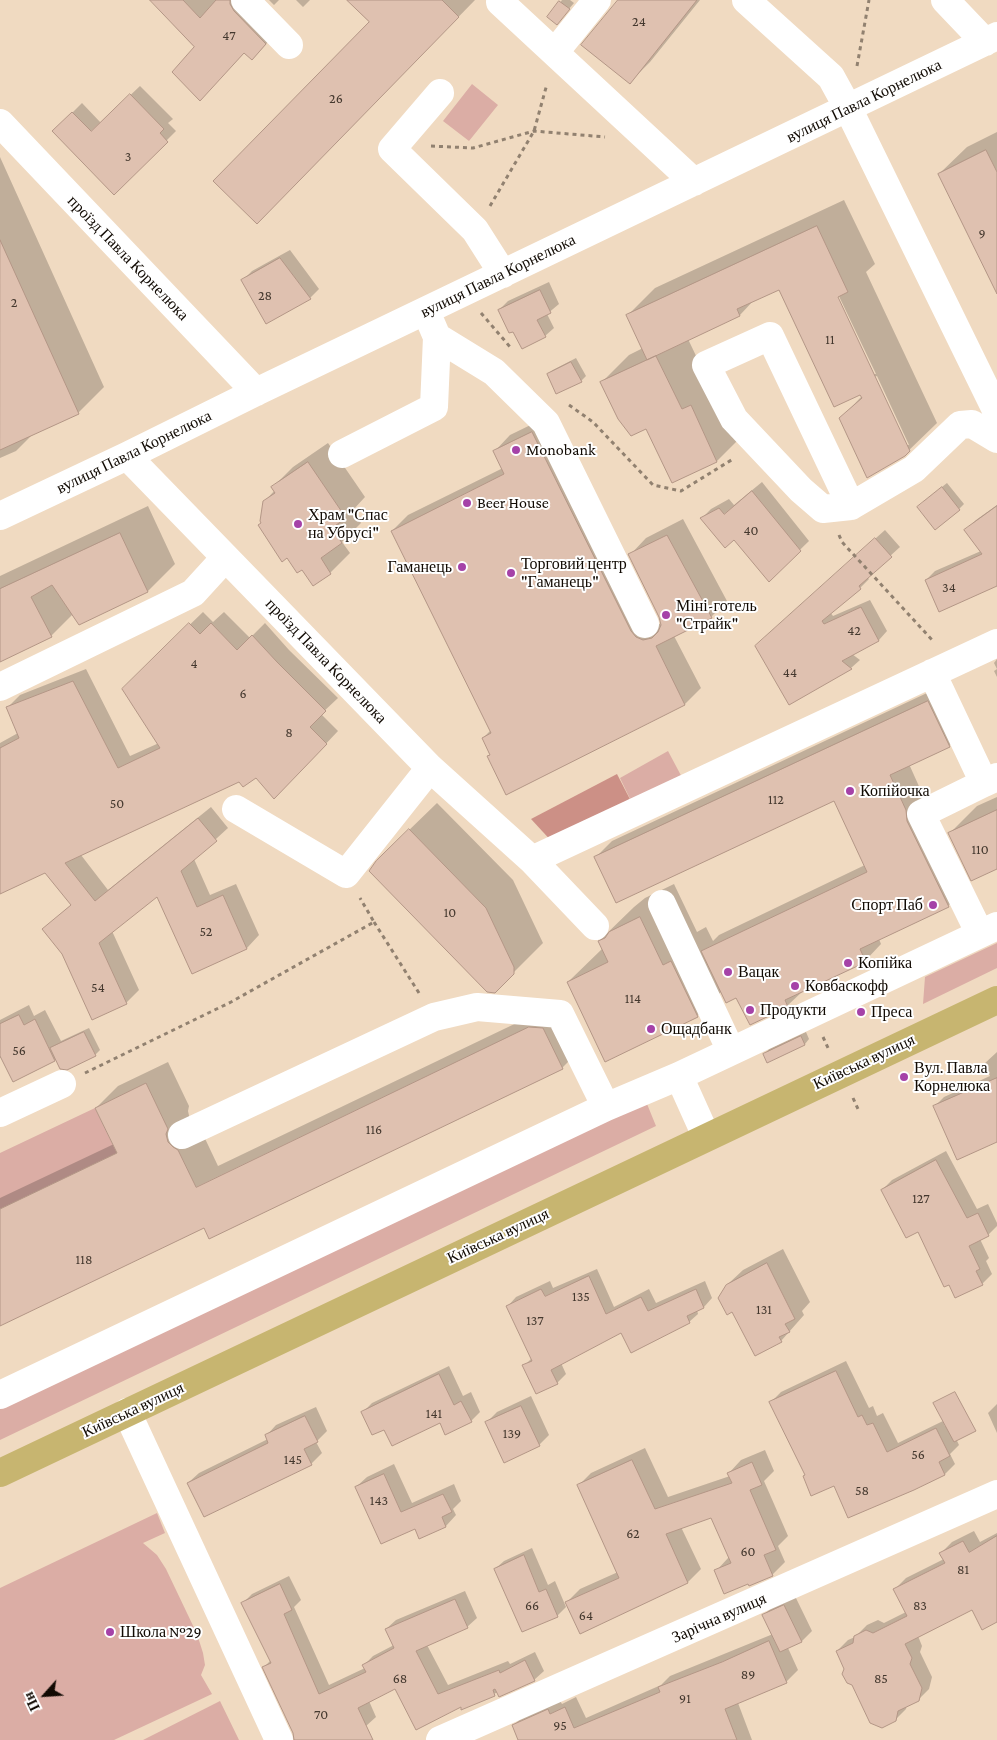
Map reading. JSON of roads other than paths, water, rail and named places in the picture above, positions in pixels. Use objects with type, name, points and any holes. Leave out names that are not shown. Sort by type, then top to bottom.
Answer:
[{"type":"main road","name":"Київська вулиця","points":[[0,1473],[706,1136],[997,1000]]},
{"type":"street","points":[[245,0],[289,45]]},
{"type":"street","points":[[555,52],[597,0]]},
{"type":"street","points":[[746,0],[831,77],[997,412]]},
{"type":"street","points":[[945,0],[991,39]]},
{"type":"street","points":[[500,2],[694,182]]},
{"type":"street","name":"вулиця Павла Корнелюка","points":[[0,516],[991,39]]},
{"type":"street","points":[[440,93],[392,149],[475,230],[503,274]]},
{"type":"street","name":"проїзд Павла Корнелюка","points":[[0,123],[256,392]]},
{"type":"street","points":[[342,454],[434,407],[437,336],[426,311]]},
{"type":"street","points":[[437,336],[494,372],[546,423],[645,624]]},
{"type":"street","points":[[841,507],[770,336],[706,366],[734,420],[823,509],[841,507],[914,469],[960,426],[972,424],[997,439]]},
{"type":"street","name":"проїзд Павла Корнелюка","points":[[127,456],[430,768],[532,860],[596,926]]},
{"type":"street","points":[[0,687],[192,593],[225,558]]},
{"type":"street","points":[[532,860],[997,643]]},
{"type":"street","points":[[0,1396],[606,1107],[678,1076],[989,930],[921,814],[990,780],[940,669]]},
{"type":"street","points":[[236,809],[346,874],[430,768]]},
{"type":"street","points":[[662,904],[731,1051]]},
{"type":"street","points":[[182,1135],[434,1017],[477,1007],[560,1014],[606,1107]]},
{"type":"street","points":[[678,1076],[706,1136]]},
{"type":"street","points":[[0,1113],[62,1084]]},
{"type":"street","points":[[127,1412],[279,1740]]},
{"type":"street","name":"Зарічна вулиця","points":[[440,1740],[997,1494]]},
{"type":"place","name":"Monobank","points":[[516,450]]},
{"type":"place","name":"Beer House","points":[[467,503]]},
{"type":"place","name":"Храм \"Спас на Убрусі\"","points":[[298,524]]},
{"type":"place","name":"Гаманець","points":[[462,567]]},
{"type":"place","name":"Торговий центр \"Гаманець\"","points":[[511,573]]},
{"type":"place","name":"Міні-готель \"Страйк\"","points":[[666,615]]},
{"type":"place","name":"Копійочка","points":[[850,791]]},
{"type":"place","name":"Спорт Паб","points":[[933,905]]},
{"type":"place","name":"Копійка","points":[[848,963]]},
{"type":"place","name":"Вацак","points":[[728,972]]},
{"type":"place","name":"Ковбаскофф","points":[[795,986]]},
{"type":"place","name":"Продукти","points":[[750,1010]]},
{"type":"place","name":"Преса","points":[[861,1012]]},
{"type":"place","name":"Ощадбанк","points":[[651,1029]]},
{"type":"place","name":"Вул. Павла Корнелюка","points":[[904,1077]]},
{"type":"place","name":"Школа №29","points":[[110,1632]]}]
